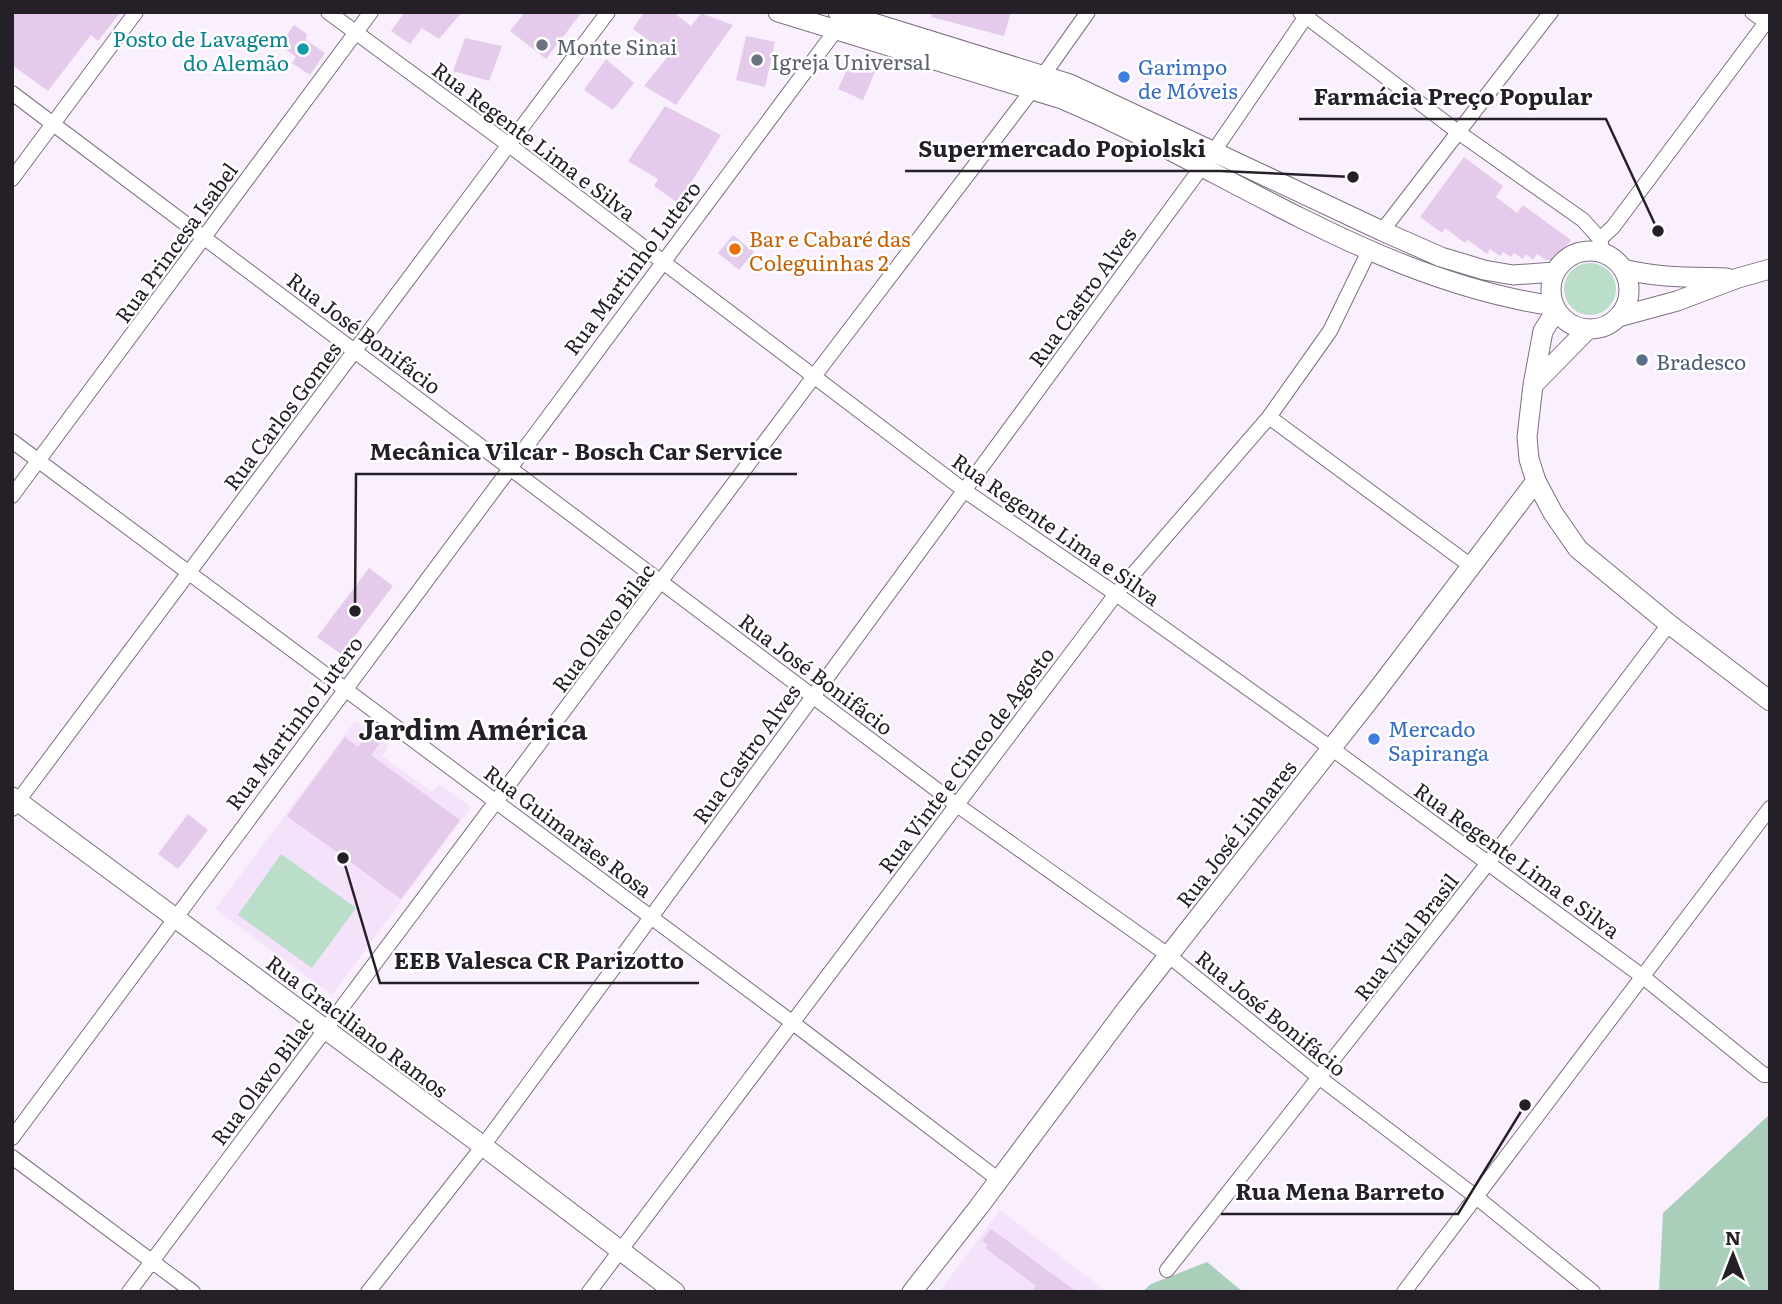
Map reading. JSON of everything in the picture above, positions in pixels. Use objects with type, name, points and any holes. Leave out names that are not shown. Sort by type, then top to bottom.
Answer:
[{"type":"street","points":[[12,178],[136,12]]},
{"type":"street","name":"Rua Regente Lima e Silva","points":[[328,12],[663,260],[965,491],[1116,594],[1331,748],[1642,976],[1767,1075]]},
{"type":"street","name":"Rua Princesa Isabel","points":[[12,496],[371,12]]},
{"type":"street","name":"Rua Carlos Gomes","points":[[14,803],[608,12]]},
{"type":"street","points":[[778,12],[843,17],[1038,81],[1110,101],[1441,257],[1483,270],[1513,275],[1555,272]]},
{"type":"street","name":"Rua Olavo Bilac","points":[[129,1292],[1088,12]]},
{"type":"street","points":[[1382,231],[1551,12]]},
{"type":"street","points":[[1214,151],[1305,14],[1458,132],[1583,220],[1601,246],[1623,269],[1628,281],[1629,294],[1625,306],[1609,324],[1588,329],[1565,320],[1555,308],[1551,283],[1555,272],[1571,255],[1601,246],[1768,22],[1752,12]]},
{"type":"street","name":"Rua Martinho Lutero","points":[[12,1138],[843,17]]},
{"type":"street","points":[[1038,81],[1201,168],[1369,251],[1449,282],[1555,308]]},
{"type":"street","name":"Rua José Bonifácio","points":[[12,93],[957,805],[1168,955],[1320,1078],[1475,1195],[1593,1292]]},
{"type":"street","name":"Rua Castro Alves","points":[[368,1292],[482,1146],[1201,168]]},
{"type":"street","name":"Rua Vinte e Cinco de Agosto","points":[[589,1292],[1116,594],[1269,417],[1330,331],[1369,251]]},
{"type":"street","points":[[1623,269],[1673,276],[1738,278]]},
{"type":"street","points":[[1618,317],[1676,302],[1738,278],[1770,269]]},
{"type":"street","points":[[1555,308],[1543,331],[1527,437],[1529,459],[1536,481],[1553,513],[1578,549],[1669,624],[1770,701]]},
{"type":"street","points":[[1533,385],[1588,329]]},
{"type":"street","points":[[1269,417],[1471,566]]},
{"type":"street","name":"Rua Guimarães Rosa","points":[[12,441],[793,1023],[999,1180]]},
{"type":"street","name":"Rua José Linhares","points":[[912,1292],[1168,955],[1536,481]]},
{"type":"street","name":"Rua Vital Brasil","points":[[1167,1270],[1488,863],[1669,624]]},
{"type":"street","name":"Rua Graciliano Ramos","points":[[14,803],[176,918],[675,1292]]},
{"type":"street","points":[[1404,1292],[1770,808]]},
{"type":"street","points":[[12,1157],[193,1292]]},
{"type":"shaded area","points":[[355,721],[389,746],[382,756],[432,792],[439,784],[471,807],[332,995],[215,909]]},
{"type":"shaded area","points":[[1000,1210],[1107,1292],[939,1292]]},
{"type":"green space","points":[[1590,263],[1600,265],[1608,271],[1614,279],[1614,299],[1608,307],[1600,313],[1590,315],[1580,313],[1572,307],[1566,299],[1564,289],[1566,279],[1572,271],[1580,265]]},
{"type":"green space","points":[[281,854],[356,908],[312,968],[238,915]]},
{"type":"green space","points":[[1770,1114],[1770,1292],[1659,1292],[1663,1213]]},
{"type":"green space","points":[[1207,1262],[1243,1292],[1142,1292],[1151,1284]]},
{"type":"building","points":[[12,12],[121,12],[98,41],[91,35],[48,91],[12,65]]},
{"type":"building","points":[[405,12],[462,12],[439,39],[422,28],[410,44],[391,31]]},
{"type":"building","name":"Monte Sinai","points":[[525,12],[582,12],[546,59],[510,31]]},
{"type":"building","points":[[644,12],[673,12],[691,26],[701,13],[733,25],[676,105],[644,86],[669,55],[633,29]]},
{"type":"building","points":[[932,12],[1011,12],[1004,36],[931,17]]},
{"type":"building","name":"Posto de Lavagem do Alemão","points":[[294,25],[307,34],[306,40],[325,53],[310,75],[292,63],[296,57],[280,45]]},
{"type":"building","points":[[746,36],[775,42],[765,87],[736,80]]},
{"type":"building","points":[[465,38],[502,46],[489,81],[453,71]]},
{"type":"building","points":[[606,59],[634,83],[613,110],[584,90]]},
{"type":"building","points":[[852,59],[876,70],[863,100],[838,89]]},
{"type":"building","points":[[665,106],[721,135],[678,203],[654,186],[658,179],[628,161]]},
{"type":"building","points":[[1464,157],[1503,186],[1496,197],[1517,213],[1523,205],[1571,240],[1556,260],[1546,260],[1537,254],[1533,260],[1526,254],[1523,259],[1514,253],[1511,257],[1503,252],[1500,256],[1490,249],[1487,254],[1468,240],[1465,243],[1445,228],[1442,233],[1420,217]]},
{"type":"building","points":[[733,235],[754,252],[739,270],[718,253]]},
{"type":"building","points":[[369,568],[393,586],[341,654],[317,637]]},
{"type":"building","points":[[370,732],[382,740],[371,755],[460,820],[401,899],[287,816],[345,737],[358,747]]},
{"type":"building","points":[[188,814],[208,830],[178,869],[158,854]]},
{"type":"building","points":[[991,1229],[1077,1292],[1031,1292],[1036,1286],[985,1248],[988,1245],[982,1241]]},
{"type":"place","name":"Monte Sinai","points":[[542,45]]},
{"type":"place","name":"Posto de Lavagem do Alemão","points":[[303,49]]},
{"type":"place","name":"Igreja Universal","points":[[757,60]]},
{"type":"place","name":"Garimpo de Móveis","points":[[1124,77]]},
{"type":"place","name":"Supermercado Popiolski","points":[[1353,177]]},
{"type":"place","name":"Farmácia Preço Popular","points":[[1658,231]]},
{"type":"place","name":"Bar e Cabaré das Coleguinhas 2","points":[[735,249]]},
{"type":"place","name":"Bradesco","points":[[1642,360]]},
{"type":"place","name":"Mecânica Vilcar - Bosch Car Service","points":[[355,611]]},
{"type":"place","name":"Mercado Sapiranga","points":[[1374,739]]},
{"type":"place","name":"EEB Valesca CR Parizotto","points":[[343,858]]},
{"type":"place","name":"Rua Mena Barreto","points":[[1525,1105]]},
{"type":"district","name":"Jardim América","points":[[473,728]]}]
